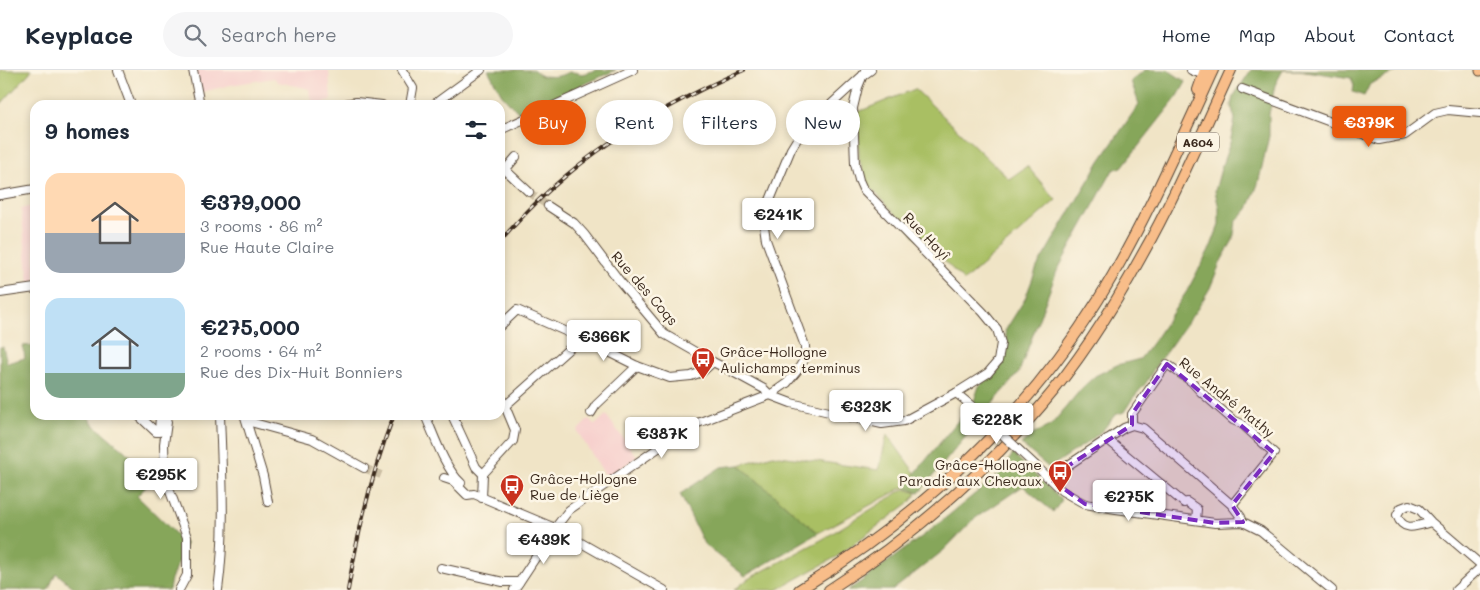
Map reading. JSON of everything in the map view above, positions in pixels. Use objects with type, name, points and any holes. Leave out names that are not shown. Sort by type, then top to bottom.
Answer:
[{"type":"highway","name":"A604","points":[[799,590],[851,557],[901,520],[946,481],[1028,396],[1098,301],[1128,248],[1213,70]]},
{"type":"highway","name":"A604","points":[[829,590],[910,533],[958,493],[1040,407],[1078,358],[1100,326],[1142,256],[1172,197],[1231,70]]},
{"type":"highway","points":[[1223,87],[1240,70]]},
{"type":"highway","points":[[1197,105],[1198,71]]},
{"type":"street","points":[[118,70],[129,100]]},
{"type":"street","points":[[193,70],[199,100]]},
{"type":"street","points":[[402,70],[413,88],[411,100]]},
{"type":"street","points":[[443,100],[481,70]]},
{"type":"street","points":[[505,128],[633,70]]},
{"type":"street","points":[[514,590],[569,510],[690,426],[770,394],[787,383],[797,371],[805,358],[805,346],[766,240],[764,226],[768,205],[791,148],[802,131],[863,74],[872,70]]},
{"type":"street","name":"Rue Hayî","points":[[863,74],[853,108],[855,164],[858,180],[864,189],[983,312],[997,329],[1001,343],[998,361],[988,373],[956,392]]},
{"type":"street","points":[[1242,89],[1379,140],[1405,135],[1435,113],[1448,110],[1480,113]]},
{"type":"street","points":[[505,165],[516,157]]},
{"type":"street","points":[[505,170],[529,192]]},
{"type":"street","points":[[0,195],[30,190]]},
{"type":"street","name":"Rue des Coqs","points":[[548,206],[574,223],[584,234],[618,279],[664,334],[770,394],[791,403],[882,424],[904,421],[956,392]]},
{"type":"street","points":[[0,293],[30,289]]},
{"type":"street","points":[[505,321],[517,310],[581,338],[637,366],[670,378],[691,376],[702,372],[713,362]]},
{"type":"street","points":[[482,498],[483,474],[513,441],[515,430],[505,406],[581,338]]},
{"type":"street","name":"Rue André Mathy","points":[[1132,424],[1132,414],[1167,364],[1192,382],[1233,420],[1242,424],[1274,453],[1232,505]]},
{"type":"street","points":[[591,414],[596,405],[637,366]]},
{"type":"street","points":[[956,392],[1062,491],[1086,504],[1215,523],[1242,522],[1261,531],[1332,590]]},
{"type":"street","points":[[143,420],[156,432],[159,432],[160,420]]},
{"type":"street","points":[[166,420],[165,478],[187,537],[187,575],[180,590]]},
{"type":"street","points":[[218,590],[222,562],[223,523],[220,420]]},
{"type":"street","points":[[246,420],[268,502]]},
{"type":"street","points":[[251,420],[254,423],[312,439],[364,468]]},
{"type":"street","points":[[428,420],[447,464],[457,480],[474,494],[555,528],[664,590]]},
{"type":"street","points":[[454,420],[476,468],[483,474]]},
{"type":"street","points":[[1049,478],[1132,424],[1142,428],[1232,505],[1241,517],[1242,522]]},
{"type":"street","points":[[1107,440],[1184,502],[1187,502],[1196,509],[1196,520]]},
{"type":"street","points":[[444,478],[453,481],[467,495],[474,494]]},
{"type":"street","points":[[1431,522],[1480,564]]},
{"type":"street","points":[[441,568],[503,582],[519,582]]},
{"type":"street","points":[[1456,590],[1480,568]]},
{"type":"highlighted area","points":[[1167,364],[1274,453],[1232,505],[1243,522],[1215,523],[1085,504],[1049,478],[1132,425],[1132,414]]},
{"type":"shaded area","points":[[195,70],[329,70],[331,99],[311,100],[310,89],[278,82],[274,78],[230,85],[199,93]]},
{"type":"shaded area","points":[[30,206],[29,283],[21,209]]},
{"type":"shaded area","points":[[606,415],[637,457],[607,478],[577,431],[589,419],[595,425]]},
{"type":"green space","points":[[0,70],[32,70],[0,105]]},
{"type":"green space","points":[[488,70],[534,70],[541,76],[558,76],[571,72],[582,74],[596,70],[616,70],[548,100],[520,100],[519,113],[502,95]]},
{"type":"green space","points":[[1145,70],[1168,70],[1186,82],[1178,96],[1122,167],[1113,170],[1057,271],[1019,372],[919,493],[904,487],[974,401],[979,386],[1001,366],[1008,346],[1005,331],[1025,299],[1037,267],[1100,161],[1139,104],[1131,81]]},
{"type":"green space","points":[[1251,70],[1283,70],[1275,85],[1269,114],[1269,136],[1258,184],[1248,209],[1236,222],[1233,240],[1221,261],[1210,288],[1146,383],[1124,412],[1115,415],[1103,430],[1091,440],[1049,468],[1021,444],[1032,435],[1051,425],[1082,388],[1095,376],[1117,365],[1140,359],[1187,291],[1211,246],[1219,225],[1219,208],[1215,191],[1230,143],[1235,119],[1231,105],[1233,97]]},
{"type":"green space","points":[[1299,70],[1400,70],[1370,84],[1364,96],[1353,92],[1354,85],[1351,78]]},
{"type":"green space","points":[[915,89],[1009,179],[1027,166],[1056,200],[964,281],[933,249],[930,253],[866,182],[859,158],[860,111]]},
{"type":"green space","points":[[30,345],[30,420],[90,420],[134,459],[150,462],[158,476],[137,496],[186,544],[171,579],[169,590],[77,590],[56,573],[48,590],[0,590],[0,347],[3,347],[7,363],[25,358],[23,346]]},
{"type":"green space","points":[[887,434],[915,473],[904,487],[818,533],[739,465],[773,455],[879,470]]},
{"type":"green space","points":[[1013,454],[1062,500],[1053,512],[1023,486],[974,519],[944,550],[893,590],[848,590],[932,529],[998,475]]},
{"type":"green space","points":[[739,465],[818,533],[745,576],[704,544],[680,494],[721,467]]},
{"type":"green space","points":[[904,489],[917,493],[910,502],[836,557],[777,590],[734,590],[748,579],[823,539]]},
{"type":"tunnel","points":[[529,192],[548,206]]},
{"type":"tunnel","points":[[364,468],[381,475]]},
{"type":"railway","points":[[505,236],[553,187],[581,163],[612,141],[676,103],[744,70]]},
{"type":"railway","points":[[348,590],[366,501],[392,420]]},
{"type":"place","name":"Grâce-Hollogne Aulichamps terminus","points":[[703,380]]},
{"type":"place","name":"Grâce-Hollogne Paradis aux Chevaux","points":[[1060,493]]},
{"type":"place","name":"Grâce-Hollogne Rue de Liège","points":[[512,507]]}]
